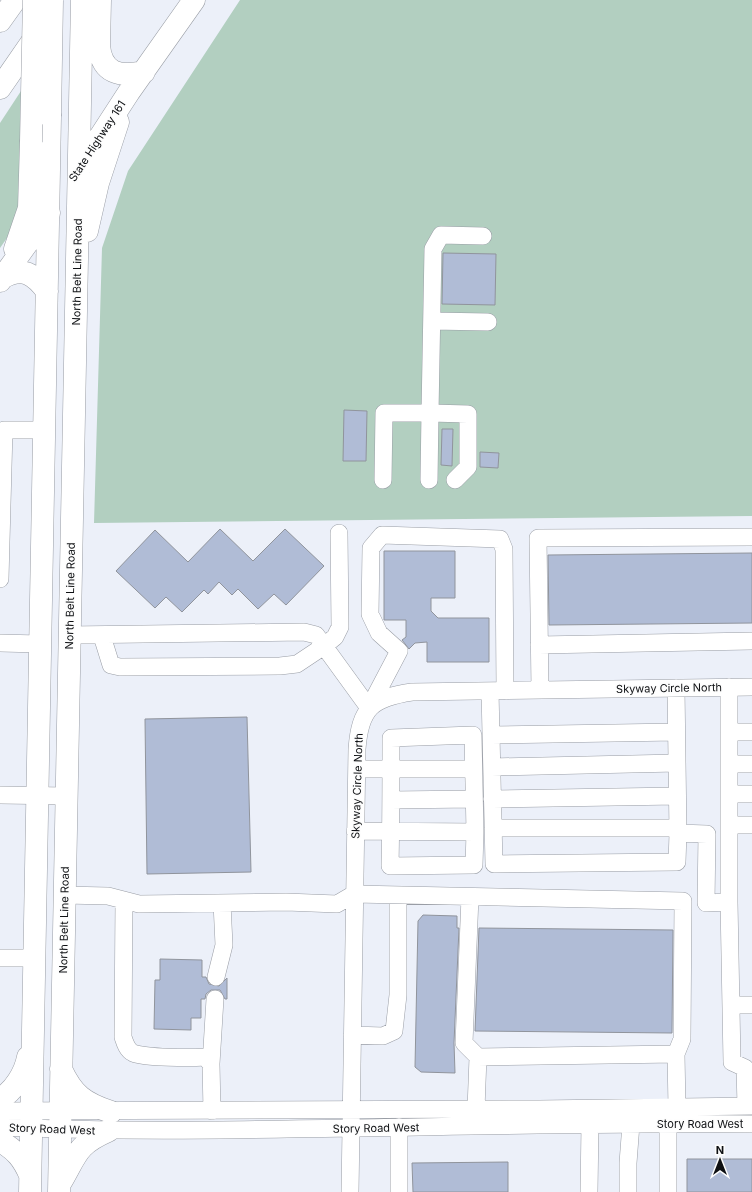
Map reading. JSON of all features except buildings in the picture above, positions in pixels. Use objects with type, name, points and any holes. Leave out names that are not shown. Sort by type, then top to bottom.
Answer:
[{"type":"main road","points":[[0,21],[15,0]]},
{"type":"main road","points":[[4,276],[29,208],[34,0]]},
{"type":"main road","points":[[30,1184],[36,796],[45,430],[52,0]]},
{"type":"main road","points":[[0,88],[62,0]]},
{"type":"main road","name":"North Belt Line Road","points":[[59,1189],[59,1121],[82,0]]},
{"type":"main road","points":[[100,0],[99,46],[102,58],[113,72],[127,75],[144,72]]},
{"type":"main road","name":"State Highway 161","points":[[4,276],[79,170],[130,92],[194,0]]},
{"type":"main road","points":[[76,283],[98,183],[130,92]]},
{"type":"main road","points":[[4,276],[16,272],[28,274],[39,280],[47,291]]},
{"type":"main road","points":[[42,514],[72,513]]},
{"type":"main road","points":[[0,1099],[7,1095],[19,1080],[27,1062],[32,1038]]},
{"type":"main road","points":[[59,1189],[81,1148],[109,1121],[95,1107],[80,1097],[69,1085],[61,1069]]},
{"type":"main road","points":[[0,1141],[11,1147],[22,1159],[30,1184]]},
{"type":"street","points":[[429,480],[433,249],[441,235],[483,236]]},
{"type":"street","points":[[432,321],[488,322]]},
{"type":"street","points":[[383,480],[384,413],[468,414],[468,467],[455,480]]},
{"type":"street","points":[[0,579],[4,430],[45,430]]},
{"type":"street","points":[[102,636],[111,665],[120,667],[297,664],[335,637],[340,627],[339,533]]},
{"type":"street","points":[[69,635],[102,636],[304,632],[316,635],[369,708],[399,651],[379,633],[370,614],[371,548],[382,535],[500,539],[504,549],[497,691],[491,735],[494,864],[677,862],[676,688]]},
{"type":"street","points":[[540,690],[538,538],[752,537]]},
{"type":"street","points":[[539,645],[752,641]]},
{"type":"street","points":[[0,644],[39,644]]},
{"type":"street","points":[[729,687],[729,902],[732,1062],[749,1068],[749,1106]]},
{"type":"street","name":"Skyway Circle North","points":[[350,1192],[355,831],[358,733],[362,719],[369,708],[381,700],[412,692],[752,687]]},
{"type":"street","points":[[491,735],[676,732]]},
{"type":"street","points":[[729,732],[752,732]]},
{"type":"street","points":[[473,735],[474,769],[474,864],[390,866],[391,738],[473,735]]},
{"type":"street","points":[[492,767],[677,763]]},
{"type":"street","points":[[729,764],[752,764]]},
{"type":"street","points":[[357,769],[474,769]]},
{"type":"street","points":[[729,794],[752,794]]},
{"type":"street","points":[[0,795],[66,796]]},
{"type":"street","points":[[492,799],[677,796]]},
{"type":"street","points":[[391,800],[474,799]]},
{"type":"street","points":[[729,825],[752,825]]},
{"type":"street","points":[[493,828],[678,830],[706,834],[706,903],[729,902]]},
{"type":"street","points":[[355,831],[475,832]]},
{"type":"street","points":[[64,895],[108,896],[139,904],[337,904],[354,894],[683,901],[682,1039],[676,1054],[677,1108]]},
{"type":"street","points":[[352,1035],[383,1036],[394,1031],[398,995],[398,895]]},
{"type":"street","points":[[470,897],[464,1043],[478,1057],[676,1054]]},
{"type":"street","points":[[124,900],[123,1037],[127,1047],[132,1053],[145,1055],[205,1057],[211,1064]]},
{"type":"street","points":[[216,978],[224,945],[222,903]]},
{"type":"street","points":[[0,958],[33,958]]},
{"type":"street","points":[[212,1111],[211,1064],[215,999]]},
{"type":"street","points":[[731,1005],[752,1005]]},
{"type":"street","points":[[476,1109],[478,1057]]},
{"type":"street","name":"Story Road West","points":[[109,1121],[212,1111],[677,1108],[749,1106]]},
{"type":"street","name":"Story Road West","points":[[0,1111],[31,1120],[351,1128],[631,1124],[752,1124]]},
{"type":"street","name":"Story Road West","points":[[0,1127],[31,1120]]},
{"type":"street","points":[[628,1192],[628,1163],[631,1124]]},
{"type":"street","points":[[668,1124],[668,1192]]},
{"type":"street","points":[[589,1192],[590,1125]]},
{"type":"street","points":[[398,1192],[399,1127]]},
{"type":"green space","points":[[240,0],[752,0],[752,516],[94,523],[102,248],[128,171]]},
{"type":"green space","points":[[21,91],[19,208],[16,225],[0,248],[0,123]]}]
